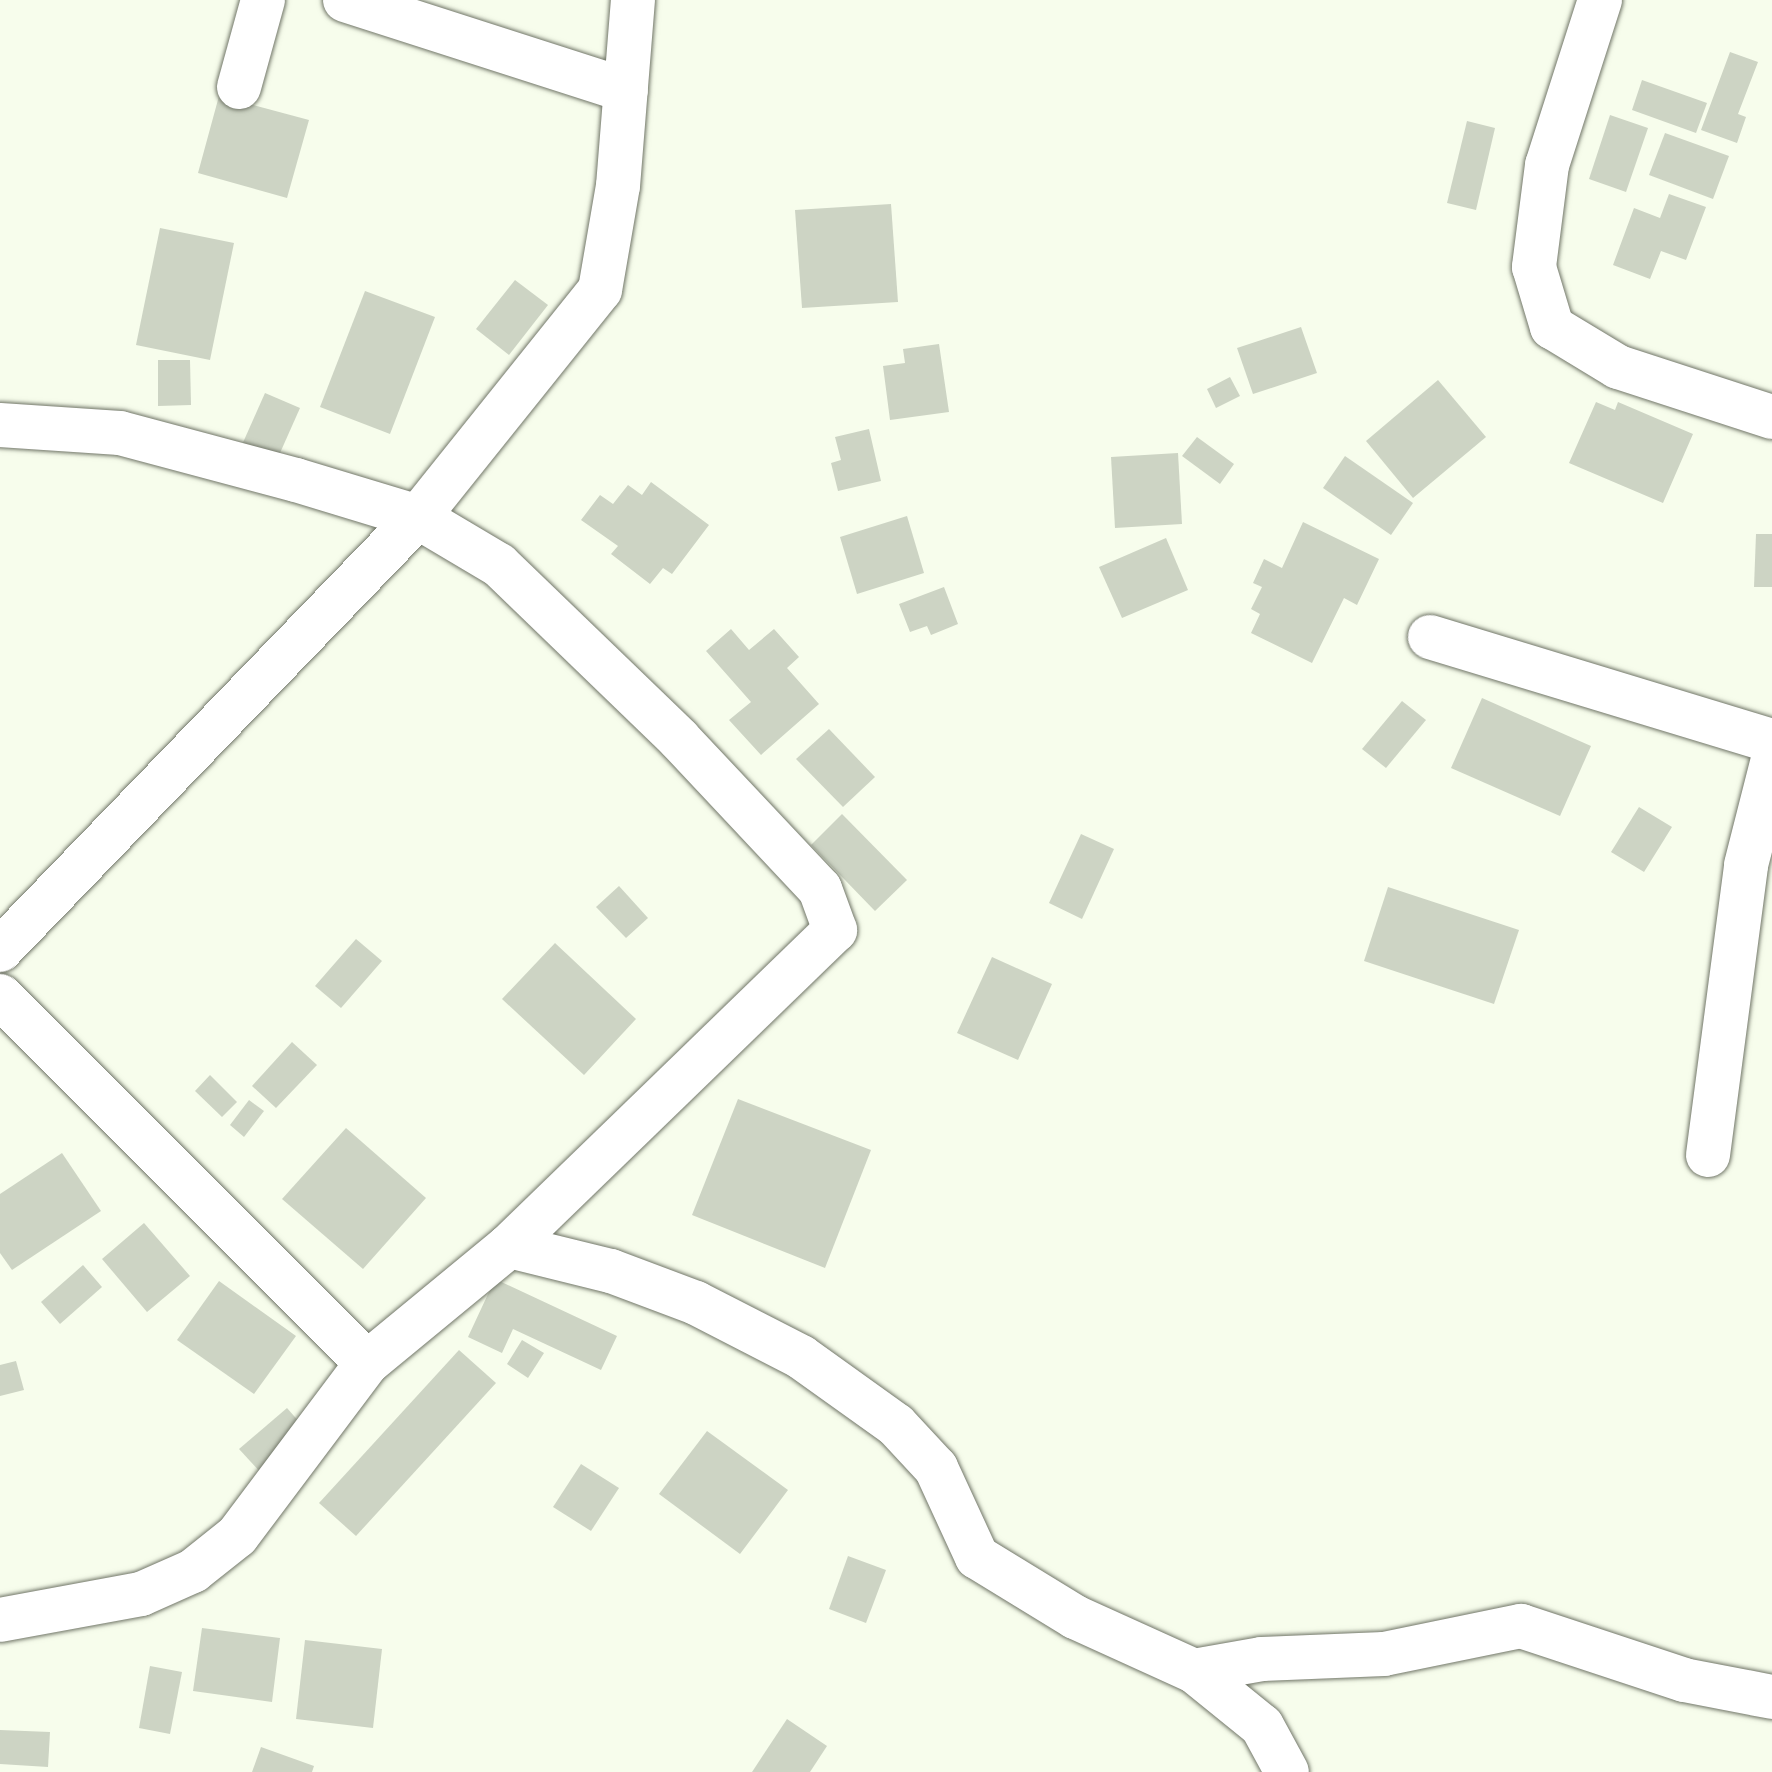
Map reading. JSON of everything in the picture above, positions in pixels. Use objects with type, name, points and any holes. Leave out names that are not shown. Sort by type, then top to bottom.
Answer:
[{"type":"street","points":[[239,87],[263,0]]},
{"type":"street","points":[[345,0],[626,90]]},
{"type":"street","points":[[0,950],[418,517],[600,290],[626,90],[633,0]]},
{"type":"street","points":[[1600,0],[1547,165],[1534,267],[1552,327],[1618,367],[1772,417]]},
{"type":"street","points":[[0,425],[120,433],[418,517],[499,565],[679,739],[820,889],[835,930],[509,1246],[367,1363],[237,1536],[193,1571],[141,1594],[0,1620]]},
{"type":"street","points":[[1430,637],[1772,741]]},
{"type":"street","points":[[1708,1155],[1746,865],[1772,763]]},
{"type":"street","points":[[0,996],[367,1363]]},
{"type":"street","points":[[509,1246],[611,1271],[696,1303],[801,1357],[896,1425],[936,1468],[977,1557],[1075,1617],[1194,1671],[1262,1726],[1287,1772]]},
{"type":"street","points":[[1194,1671],[1262,1659],[1384,1654],[1521,1626],[1684,1680],[1772,1697]]},
{"type":"building","points":[[1730,52],[1758,62],[1738,114],[1746,117],[1737,143],[1701,130]]},
{"type":"building","points":[[1642,80],[1707,103],[1696,133],[1632,110]]},
{"type":"building","points":[[219,96],[309,120],[287,198],[198,173]]},
{"type":"building","points":[[1610,115],[1648,128],[1626,192],[1589,179]]},
{"type":"building","points":[[1467,121],[1495,128],[1476,210],[1447,203]]},
{"type":"building","points":[[1665,133],[1729,156],[1713,199],[1649,175]]},
{"type":"building","points":[[1669,194],[1706,207],[1686,260],[1661,251],[1650,279],[1613,265],[1634,208],[1660,218]]},
{"type":"building","points":[[891,204],[898,302],[802,308],[795,210]]},
{"type":"building","points":[[160,228],[234,243],[210,360],[136,345]]},
{"type":"building","points":[[515,280],[548,305],[509,355],[476,329]]},
{"type":"building","points":[[365,291],[435,317],[390,434],[320,407]]},
{"type":"building","points":[[1301,327],[1317,373],[1253,394],[1237,348]]},
{"type":"building","points":[[939,344],[949,412],[890,420],[883,366],[905,363],[903,349]]},
{"type":"building","points":[[158,360],[190,360],[191,405],[158,406]]},
{"type":"building","points":[[1230,377],[1240,396],[1216,408],[1207,389]]},
{"type":"building","points":[[1438,380],[1486,437],[1413,498],[1366,441]]},
{"type":"building","points":[[265,393],[300,408],[276,462],[241,447]]},
{"type":"building","points":[[1596,402],[1615,410],[1618,402],[1693,434],[1663,503],[1569,463]]},
{"type":"building","points":[[869,429],[881,481],[838,491],[831,463],[841,460],[835,437]]},
{"type":"building","points":[[1197,437],[1234,464],[1220,484],[1182,456]]},
{"type":"building","points":[[1178,453],[1182,524],[1115,528],[1111,457]]},
{"type":"building","points":[[1345,456],[1413,503],[1391,535],[1323,488]]},
{"type":"building","points":[[651,482],[709,525],[672,574],[663,568],[650,584],[611,554],[618,546],[581,520],[600,495],[613,504],[628,485],[642,495]]},
{"type":"building","points":[[907,516],[924,573],[857,594],[840,537]]},
{"type":"building","points":[[1303,522],[1379,559],[1357,605],[1344,598],[1312,663],[1251,633],[1260,614],[1251,609],[1262,587],[1253,583],[1264,559],[1282,568]]},
{"type":"building","points":[[1756,534],[1772,534],[1772,587],[1754,587]]},
{"type":"building","points":[[1166,538],[1188,590],[1122,618],[1099,567]]},
{"type":"building","points":[[944,587],[958,624],[931,635],[927,626],[910,632],[899,604]]},
{"type":"building","points":[[731,629],[749,650],[774,629],[799,657],[787,668],[819,704],[761,755],[729,720],[751,702],[706,651]]},
{"type":"building","points":[[1482,698],[1591,746],[1560,816],[1451,768]]},
{"type":"building","points":[[1402,701],[1426,720],[1386,768],[1362,749]]},
{"type":"building","points":[[829,729],[875,777],[843,807],[796,759]]},
{"type":"building","points":[[1639,807],[1672,827],[1644,872],[1611,852]]},
{"type":"building","points":[[842,814],[907,880],[875,911],[811,845]]},
{"type":"building","points":[[1081,834],[1114,849],[1082,919],[1049,903]]},
{"type":"building","points":[[619,886],[648,918],[626,938],[596,907]]},
{"type":"building","points":[[1388,887],[1519,930],[1494,1004],[1364,961]]},
{"type":"building","points":[[356,939],[382,961],[341,1008],[315,986]]},
{"type":"building","points":[[555,943],[636,1019],[584,1075],[502,999]]},
{"type":"building","points":[[992,957],[1052,984],[1018,1060],[957,1033]]},
{"type":"building","points":[[292,1042],[317,1065],[276,1108],[252,1086]]},
{"type":"building","points":[[210,1075],[237,1102],[222,1117],[195,1091]]},
{"type":"building","points":[[738,1099],[871,1150],[825,1268],[692,1215]]},
{"type":"building","points":[[249,1100],[264,1111],[244,1137],[230,1125]]},
{"type":"building","points":[[346,1128],[426,1198],[363,1269],[282,1199]]},
{"type":"building","points":[[62,1153],[101,1211],[12,1270],[0,1253],[0,1194]]},
{"type":"building","points":[[144,1223],[190,1276],[147,1312],[102,1259]]},
{"type":"building","points":[[83,1265],[102,1287],[60,1324],[41,1302]]},
{"type":"building","points":[[495,1279],[617,1336],[601,1370],[513,1329],[502,1353],[468,1337]]},
{"type":"building","points":[[219,1281],[296,1336],[254,1394],[177,1340]]},
{"type":"building","points":[[522,1340],[544,1353],[528,1378],[507,1364]]},
{"type":"building","points":[[459,1350],[496,1383],[356,1536],[319,1503]]},
{"type":"building","points":[[16,1361],[24,1390],[0,1396],[0,1365]]},
{"type":"building","points":[[287,1408],[308,1432],[261,1473],[239,1449]]},
{"type":"building","points":[[707,1431],[788,1490],[740,1554],[659,1494]]},
{"type":"building","points":[[581,1464],[619,1488],[591,1531],[553,1507]]},
{"type":"building","points":[[848,1556],[886,1570],[866,1623],[829,1609]]},
{"type":"building","points":[[202,1628],[280,1638],[272,1702],[193,1691]]},
{"type":"building","points":[[305,1640],[382,1649],[373,1728],[296,1719]]},
{"type":"building","points":[[150,1666],[182,1672],[170,1734],[139,1728]]},
{"type":"building","points":[[787,1719],[827,1746],[810,1772],[752,1772]]},
{"type":"building","points":[[0,1730],[50,1732],[48,1767],[0,1764]]},
{"type":"building","points":[[261,1747],[314,1766],[312,1772],[252,1772]]}]
